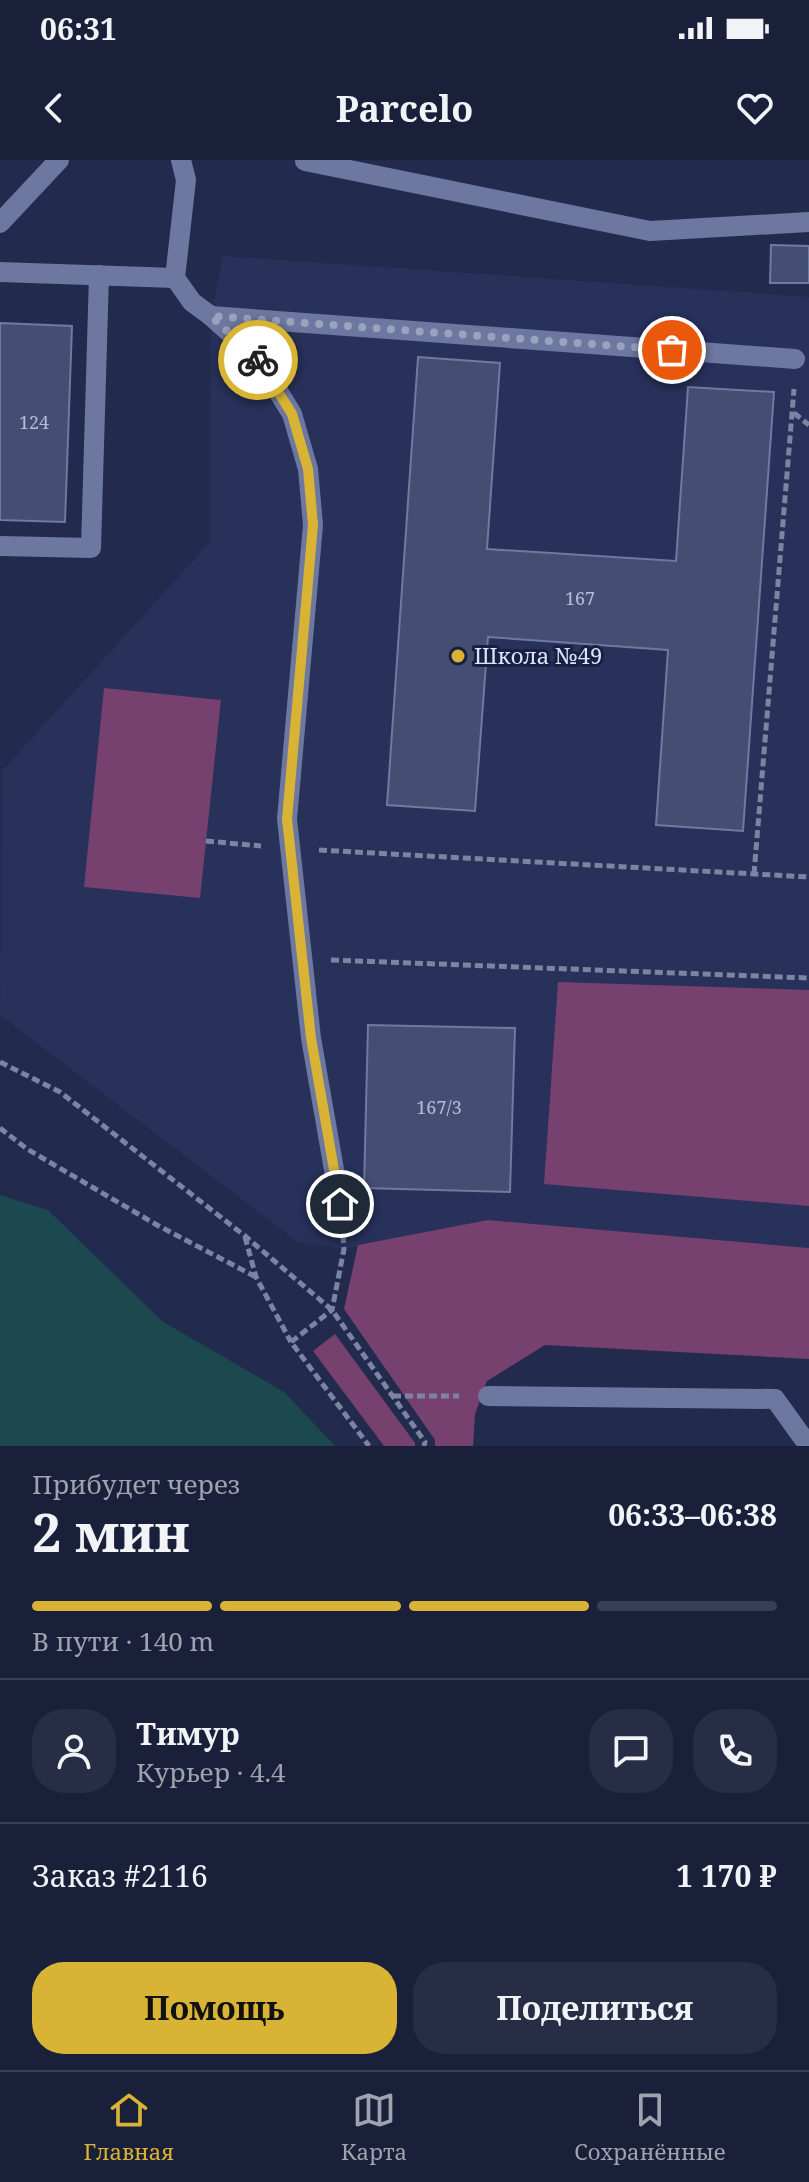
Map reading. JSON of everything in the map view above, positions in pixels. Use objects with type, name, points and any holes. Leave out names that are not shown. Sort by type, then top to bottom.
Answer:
[{"type":"lane","points":[[0,223],[59,160]]},
{"type":"lane","points":[[181,160],[186,180],[175,278],[192,302],[257,357],[292,414],[308,469],[313,525],[287,819],[311,1038],[340,1204]]},
{"type":"lane","points":[[305,161],[650,231],[809,222]]},
{"type":"lane","points":[[0,272],[175,278]]},
{"type":"lane","points":[[0,546],[91,548],[99,275]]},
{"type":"lane","points":[[211,316],[795,359]]},
{"type":"lane","points":[[488,1396],[775,1399],[803,1438],[809,1439]]},
{"type":"path","points":[[754,874],[794,412],[795,359]]},
{"type":"path","points":[[794,412],[809,425]]},
{"type":"path","points":[[206,841],[809,877]]},
{"type":"path","points":[[302,959],[809,978]]},
{"type":"path","points":[[0,1062],[60,1092],[245,1236],[332,1310],[425,1442],[424,1446]]},
{"type":"path","points":[[0,1128],[27,1149],[157,1225],[256,1277]]},
{"type":"path","points":[[245,1236],[256,1277],[291,1342],[369,1446]]},
{"type":"path","points":[[291,1342],[332,1310],[344,1249]]},
{"type":"path","points":[[392,1396],[488,1396]]},
{"type":"shaded area","name":"Школа №49","points":[[223,256],[809,297],[809,1248],[488,1220],[344,1249],[298,1242],[0,1015],[2,771],[210,542],[211,316]]},
{"type":"shaded area","points":[[104,688],[221,700],[200,898],[84,887]]},
{"type":"shaded area","points":[[558,982],[809,990],[809,1206],[544,1184]]},
{"type":"shaded area","points":[[0,1195],[48,1210],[162,1321],[284,1392],[335,1446],[0,1446]]},
{"type":"shaded area","points":[[488,1220],[809,1248],[809,1359],[545,1345],[487,1381],[475,1414],[473,1446],[435,1446],[435,1440],[344,1309],[358,1245]]},
{"type":"shaded area","points":[[335,1334],[415,1446],[384,1446],[313,1351]]},
{"type":"building","points":[[771,245],[809,246],[809,283],[770,283]]},
{"type":"building","points":[[0,323],[72,326],[65,522],[0,520]]},
{"type":"building","points":[[418,357],[500,363],[487,549],[676,561],[688,387],[774,392],[743,831],[656,825],[668,650],[488,637],[475,811],[387,805]]},
{"type":"building","points":[[368,1025],[515,1028],[510,1192],[364,1188]]},
{"type":"way so far","points":[[258,360],[211,316],[672,350]]},
{"type":"place","name":"Школа №49","points":[[458,656]]},
{"type":"route","points":[[258,360],[292,414],[308,469],[313,525],[287,819],[311,1038],[340,1204]]}]
